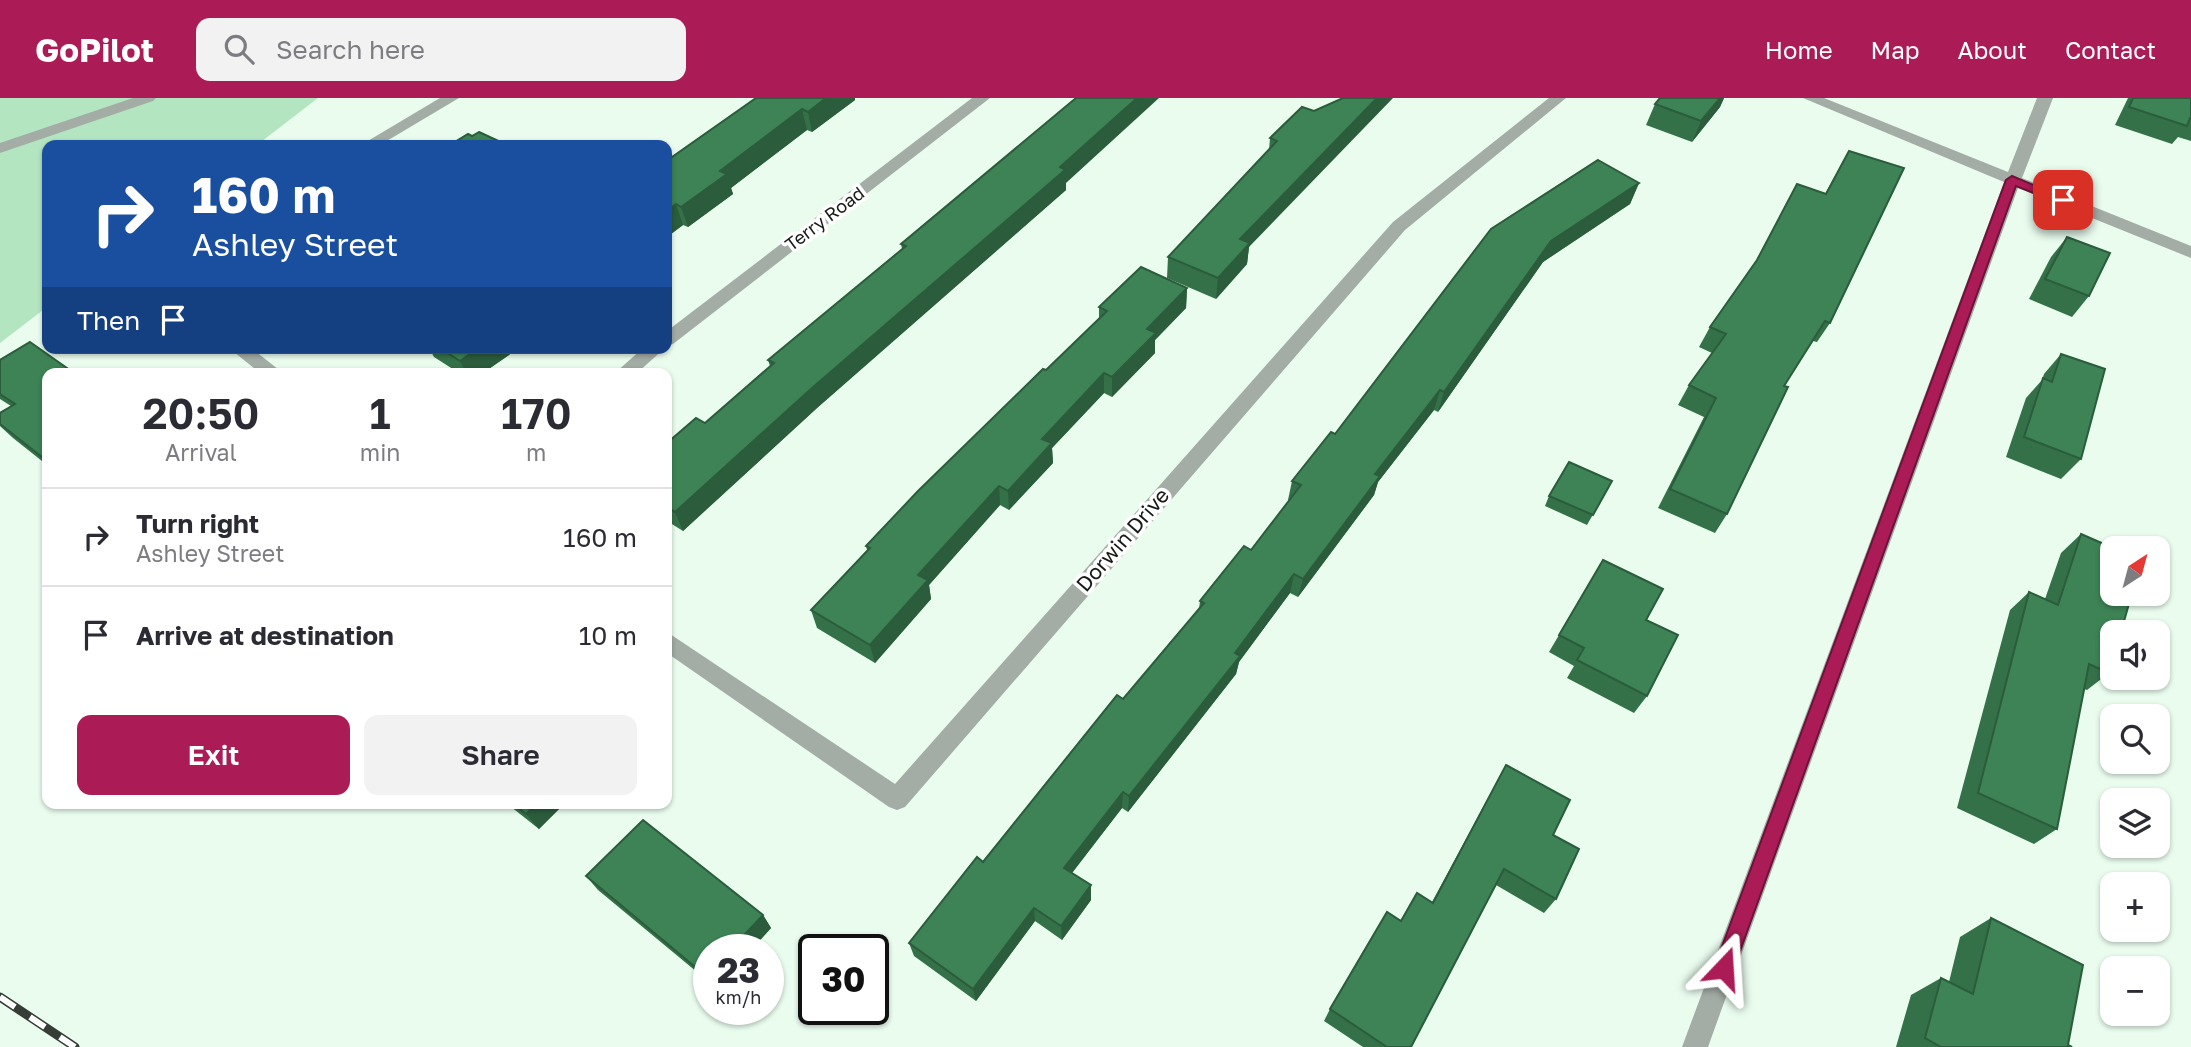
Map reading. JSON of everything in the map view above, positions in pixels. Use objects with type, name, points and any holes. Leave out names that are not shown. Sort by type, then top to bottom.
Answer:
[{"type":"street","points":[[0,148],[148,98]]},
{"type":"street","points":[[378,140],[451,98]]},
{"type":"street","name":"Terry Road","points":[[672,336],[982,98]]},
{"type":"street","name":"Dorwin Drive","points":[[672,644],[897,799],[1399,226],[1558,98]]},
{"type":"street","points":[[1811,98],[2191,253]]},
{"type":"street","points":[[1695,1047],[2012,180],[2045,98]]},
{"type":"street","points":[[247,354],[267,368]]},
{"type":"street","points":[[630,368],[648,354]]},
{"type":"green space","points":[[0,98],[318,98],[263,140],[42,140],[42,311],[0,343]]},
{"type":"building","points":[[756,98],[826,98],[808,112],[802,109],[720,171],[727,174],[681,207],[676,204],[672,207],[672,157]]},
{"type":"building","points":[[1076,98],[1137,98],[1060,167],[1065,170],[812,388],[675,512],[672,510],[672,439],[696,418],[705,423],[774,363],[768,360],[906,246],[901,244]]},
{"type":"building","points":[[1343,98],[1377,98],[1240,239],[1250,243],[1218,278],[1168,257],[1277,141],[1270,138],[1302,107],[1314,111]]},
{"type":"building","points":[[1660,98],[1720,98],[1701,121],[1655,104]]},
{"type":"building","points":[[2133,98],[2191,98],[2191,118],[2187,126],[2129,107]]},
{"type":"building","points":[[479,132],[496,140],[458,140],[468,134],[472,136]]},
{"type":"building","points":[[1849,151],[1904,168],[1830,323],[1825,321],[1784,386],[1788,387],[1727,514],[1670,489],[1716,398],[1689,385],[1726,334],[1710,327],[1757,260],[1797,184],[1826,194]]},
{"type":"building","points":[[1598,160],[1639,183],[1551,241],[1444,392],[1440,390],[1375,474],[1380,476],[1303,579],[1294,574],[1235,653],[1240,656],[1129,796],[1123,792],[1064,868],[1091,885],[1061,926],[1034,908],[973,989],[909,943],[977,857],[983,862],[1117,695],[1123,699],[1204,603],[1200,601],[1244,546],[1251,550],[1301,485],[1292,481],[1331,432],[1335,434],[1491,229]]},
{"type":"building","points":[[2067,237],[2110,253],[2089,296],[2045,279]]},
{"type":"building","points":[[1141,267],[1187,288],[1147,329],[1156,333],[1112,377],[1104,373],[1042,439],[1052,443],[1008,491],[999,486],[918,575],[928,580],[870,645],[811,610],[870,548],[866,546],[918,491],[1043,369],[1046,370],[1107,311],[1099,307]]},
{"type":"building","points":[[30,342],[42,350],[42,354],[47,354],[67,368],[42,368],[42,457],[0,424],[0,413],[15,404],[0,394],[0,360]]},
{"type":"building","points":[[449,354],[470,354],[460,361]]},
{"type":"building","points":[[2061,354],[2105,369],[2081,459],[2024,437],[2043,378],[2052,382]]},
{"type":"building","points":[[1569,462],[1612,481],[1593,515],[1549,496]]},
{"type":"building","points":[[2081,534],[2100,542],[2100,606],[2128,606],[2124,620],[2100,620],[2100,669],[2089,664],[2057,829],[1978,793],[2029,592],[2058,605]]},
{"type":"building","points":[[1603,560],[1663,589],[1646,620],[1678,635],[1647,696],[1577,660],[1584,648],[1559,635]]},
{"type":"building","points":[[1506,765],[1570,800],[1553,835],[1579,849],[1556,899],[1504,869],[1411,1047],[1387,1047],[1330,1009],[1387,912],[1401,921],[1417,893],[1433,903]]},
{"type":"building","points":[[643,820],[763,915],[745,934],[693,934],[693,965],[586,876]]},
{"type":"building","points":[[1991,918],[2083,965],[2068,1045],[2072,1047],[1941,1047],[1925,1038],[1941,978],[1973,994]]},
{"type":"railway","points":[[0,997],[75,1047]]},
{"type":"route","points":[[1724,968],[2012,180],[2063,200]]}]
